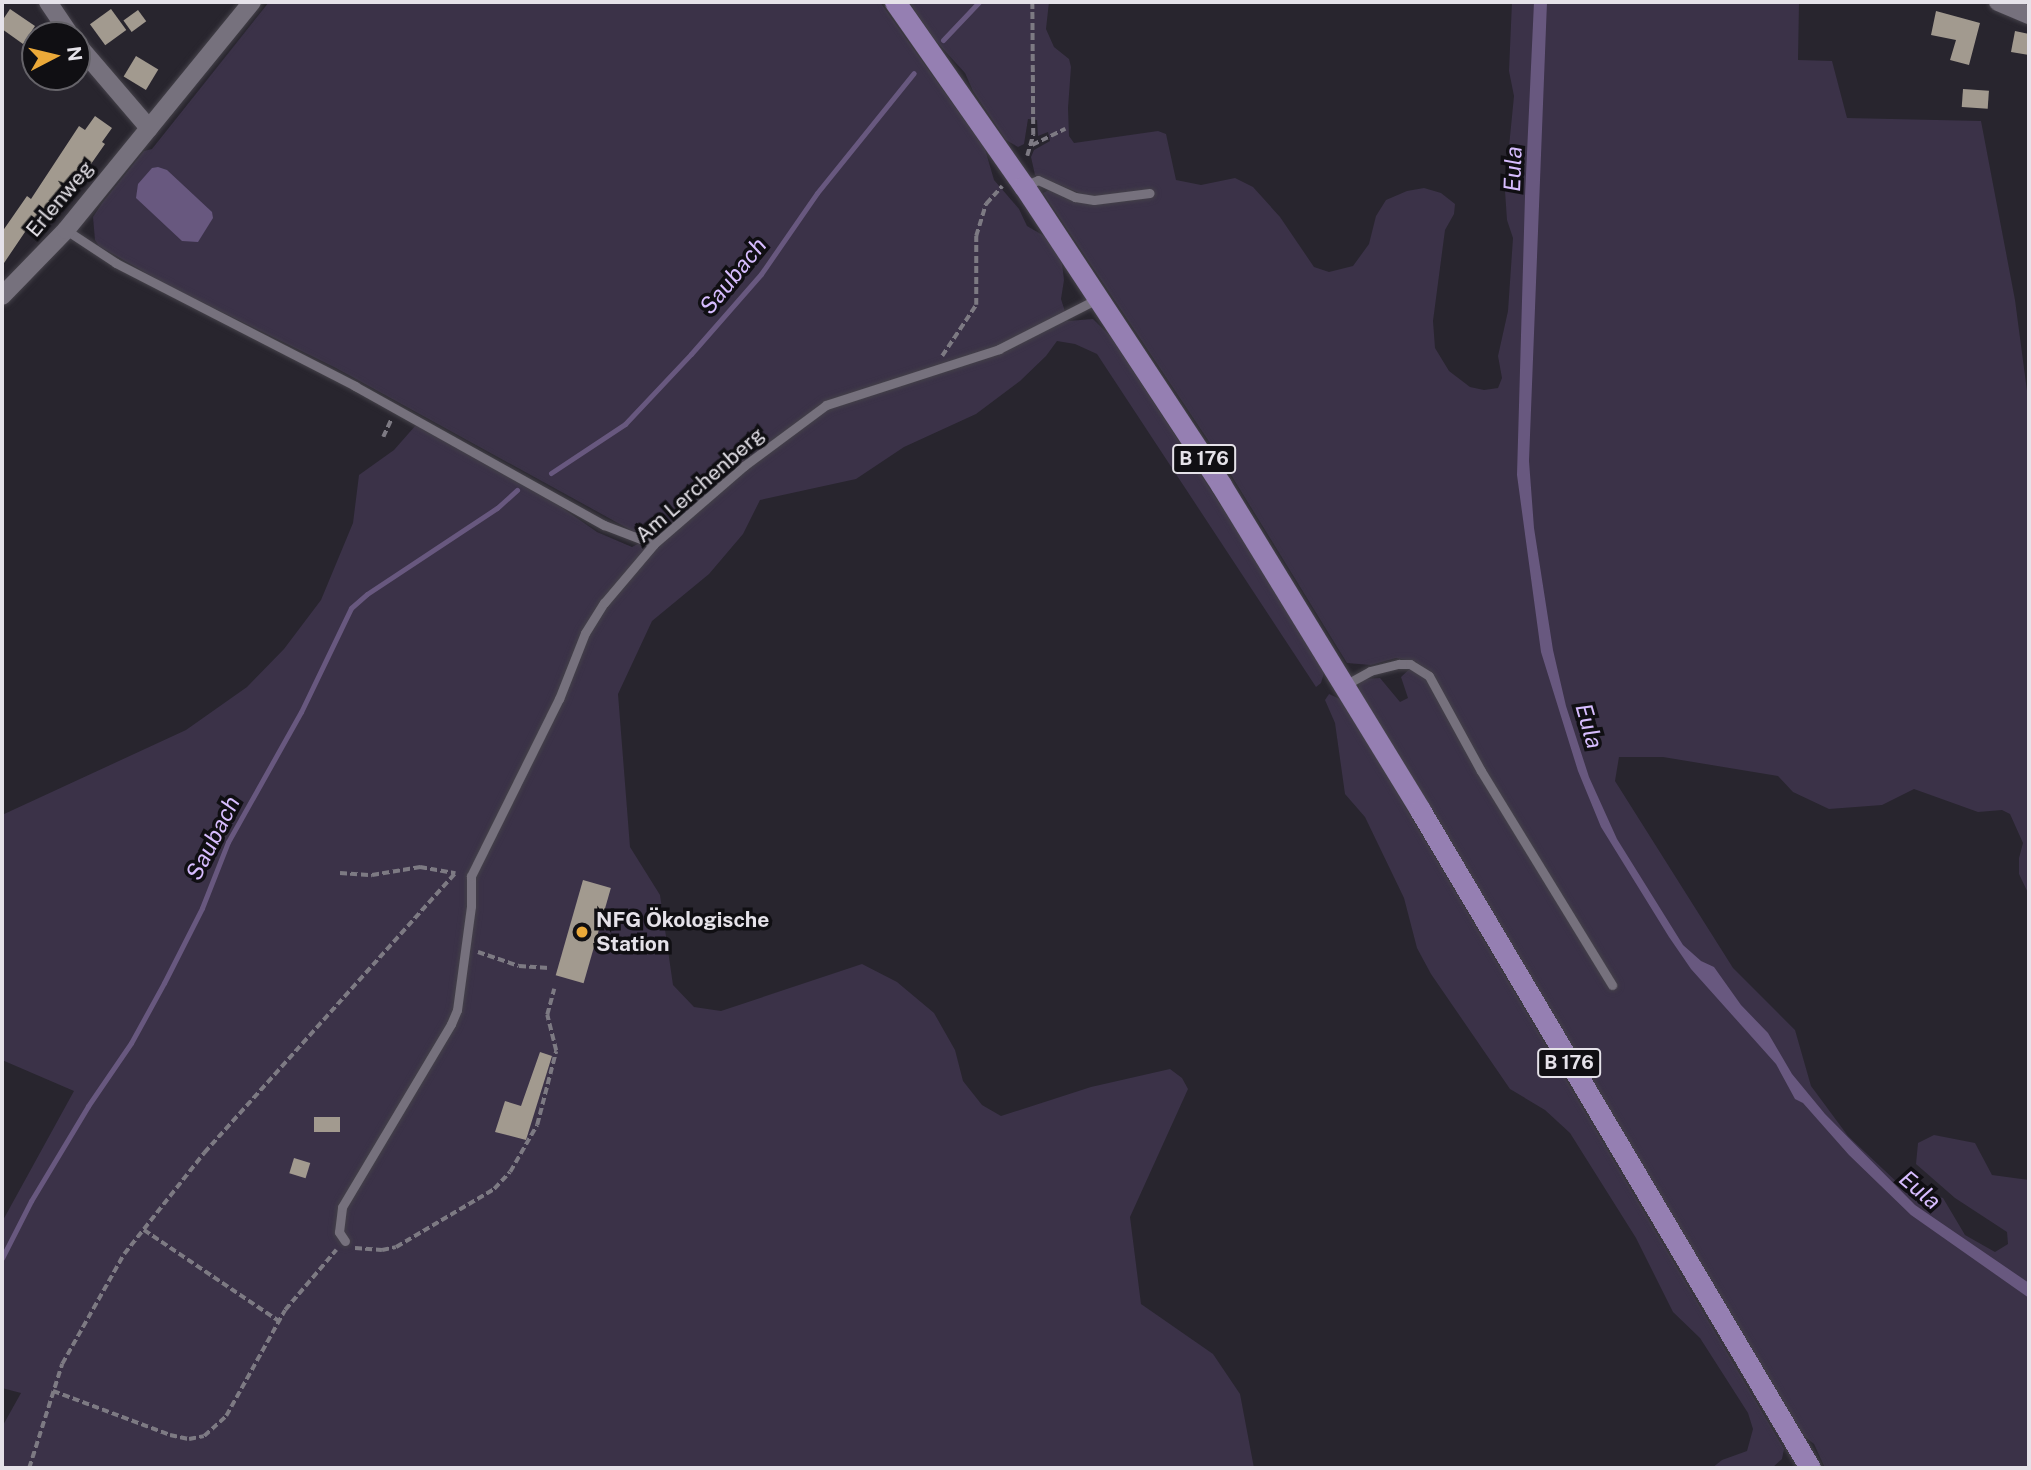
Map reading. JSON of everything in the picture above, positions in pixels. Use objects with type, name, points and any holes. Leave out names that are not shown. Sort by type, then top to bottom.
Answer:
[{"type":"main road","name":"B 176","points":[[895,2],[1019,179],[1221,485],[1345,685],[1810,1468]]},
{"type":"street","points":[[48,2],[61,21]]},
{"type":"street","name":"Erlenweg","points":[[2,296],[66,230],[252,2]]},
{"type":"street","points":[[1998,2],[2029,15]]},
{"type":"street","points":[[91,60],[149,128]]},
{"type":"lane","points":[[1019,179],[1038,180],[1075,197],[1094,200],[1150,193]]},
{"type":"lane","points":[[66,230],[116,263],[397,408],[604,525],[654,544]]},
{"type":"lane","name":"Am Lerchenberg","points":[[345,1241],[339,1232],[342,1207],[452,1024],[457,1010],[466,948],[471,876],[559,699],[585,633],[604,603],[654,544],[744,466],[826,405],[999,349],[1099,298]]},
{"type":"lane","points":[[1345,685],[1370,671],[1399,664],[1410,664],[1429,676],[1480,771],[1612,985]]},
{"type":"path","points":[[943,365],[942,352],[976,305],[975,236],[986,204],[1019,179],[1030,146],[1034,73],[1032,2]]},
{"type":"path","points":[[1030,146],[1065,129]]},
{"type":"path","points":[[383,436],[397,408]]},
{"type":"path","points":[[340,873],[372,875],[420,867],[471,876]]},
{"type":"path","points":[[29,1468],[62,1364],[124,1254],[204,1153],[455,873]]},
{"type":"path","points":[[466,948],[519,966],[549,968]]},
{"type":"path","points":[[53,1391],[170,1436],[204,1436],[226,1416],[279,1321],[301,1289],[345,1241],[352,1248],[367,1251],[396,1247],[494,1189],[510,1172],[537,1125],[556,1051],[547,1015],[554,989]]},
{"type":"path","points":[[144,1230],[279,1321]]},
{"type":"shaded area","points":[[269,2],[880,2],[985,149],[994,180],[1019,209],[1027,226],[1046,237],[1053,247],[1062,263],[1064,280],[1061,299],[1068,321],[1093,319],[1111,337],[1251,552],[1324,673],[1321,683],[1316,687],[1097,354],[1075,344],[1057,341],[1046,356],[1020,381],[976,414],[904,447],[856,479],[760,500],[743,534],[709,574],[652,621],[618,694],[630,847],[660,895],[673,985],[694,1007],[721,1011],[862,964],[897,982],[934,1013],[955,1050],[963,1081],[982,1105],[1001,1116],[1091,1087],[1170,1069],[1182,1078],[1188,1089],[1130,1217],[1141,1304],[1213,1354],[1240,1394],[1254,1468],[2,1468],[2,1427],[21,1393],[2,1388],[2,1222],[74,1091],[2,1060],[2,815],[186,730],[247,687],[284,649],[321,600],[353,523],[359,475],[394,450],[416,425],[558,505],[597,532],[632,547],[647,539],[336,368],[167,285],[99,246],[95,240],[93,217],[102,203],[144,151],[152,149]]},
{"type":"shaded area","points":[[909,2],[1049,2],[1046,29],[1054,47],[1069,59],[1071,67],[1069,136],[1074,143],[1158,131],[1166,134],[1176,180],[1201,185],[1235,178],[1253,187],[1280,217],[1314,267],[1329,272],[1353,266],[1369,244],[1376,216],[1386,200],[1407,191],[1424,188],[1441,193],[1455,204],[1454,214],[1445,230],[1433,321],[1435,348],[1449,371],[1470,387],[1484,390],[1498,388],[1502,378],[1498,356],[1508,311],[1513,238],[1507,220],[1505,191],[1511,177],[1508,157],[1514,96],[1509,71],[1512,2],[1799,2],[1798,60],[1832,61],[1847,118],[1981,121],[2015,300],[2029,406],[2029,895],[2019,874],[2023,843],[2010,814],[2002,810],[1978,812],[1914,789],[1882,805],[1829,809],[1793,792],[1778,776],[1663,757],[1619,757],[1615,781],[1733,968],[1795,1030],[1811,1086],[1848,1136],[1901,1186],[1943,1198],[1965,1235],[1995,1252],[2008,1244],[2007,1232],[1955,1198],[1916,1164],[1918,1143],[1934,1135],[1975,1143],[1992,1175],[2029,1180],[2029,1468],[1825,1468],[1814,1444],[1804,1436],[1359,690],[1363,679],[1380,678],[1400,702],[1408,698],[1401,677],[1417,662],[1396,658],[1371,665],[1347,663],[1228,470],[1043,193],[1049,190],[1078,203],[1082,194],[1035,175],[1031,157],[1034,150],[1050,141],[1048,132],[1038,136],[1037,120],[1028,119],[1024,144],[1018,147],[1006,140],[973,91],[965,73],[935,40]]},
{"type":"shaded area","points":[[1534,2],[1547,2],[1529,461],[1534,528],[1553,650],[1566,706],[1589,777],[1617,839],[1683,945],[1701,961],[1714,967],[1741,1005],[1768,1033],[1792,1074],[1825,1114],[1915,1205],[2029,1283],[2029,1298],[1911,1215],[1849,1155],[1803,1103],[1795,1099],[1776,1064],[1691,969],[1669,937],[1601,827],[1578,771],[1541,652],[1517,475]]},
{"type":"shaded area","points":[[152,168],[167,170],[212,212],[213,218],[198,242],[182,241],[136,198],[138,184]]},
{"type":"shaded area","points":[[1329,694],[1342,700],[1784,1449],[1782,1459],[1772,1468],[1712,1468],[1722,1460],[1747,1451],[1753,1429],[1748,1413],[1700,1338],[1673,1312],[1636,1238],[1570,1133],[1545,1110],[1510,1089],[1431,974],[1417,948],[1404,898],[1365,817],[1345,794],[1335,723],[1325,700]]},
{"type":"building","points":[[10,9],[28,21],[21,21],[21,43],[2,29],[2,21]]},
{"type":"building","points":[[111,9],[126,30],[105,45],[91,24]]},
{"type":"building","points":[[138,10],[146,21],[132,32],[123,21]]},
{"type":"building","points":[[1936,11],[1980,23],[1969,65],[1950,60],[1956,40],[1931,35]]},
{"type":"building","points":[[2015,31],[2029,34],[2029,55],[2011,52]]},
{"type":"building","points":[[136,56],[158,69],[146,90],[124,77]]},
{"type":"building","points":[[1963,89],[1989,91],[1988,109],[1962,107]]},
{"type":"building","points":[[95,116],[112,128],[102,142],[105,144],[91,164],[88,161],[60,196],[33,234],[27,229],[2,266],[2,232],[27,196],[31,199],[79,126],[85,130]]},
{"type":"building","name":"NFG Ökologische Station","points":[[583,880],[611,888],[584,983],[556,975]]},
{"type":"building","points":[[540,1052],[552,1056],[526,1140],[495,1132],[505,1101],[521,1106]]},
{"type":"building","points":[[314,1117],[340,1117],[340,1132],[314,1132]]},
{"type":"building","points":[[294,1158],[310,1163],[306,1178],[289,1173]]},
{"type":"waterway","name":"Saubach","points":[[943,40],[979,2]]},
{"type":"waterway","name":"Saubach","points":[[551,473],[625,424],[691,354],[761,274],[817,193],[914,73]]},
{"type":"waterway","name":"Saubach","points":[[2,1258],[31,1201],[88,1106],[131,1043],[164,983],[202,908],[228,842],[301,712],[351,608],[367,594],[497,508],[517,490]]},
{"type":"place","name":"NFG Ökologische Station","points":[[582,932]]},
{"type":"water label","name":"Eula","points":[[1513,169]]},
{"type":"water label","name":"Eula","points":[[1589,726]]},
{"type":"water label","name":"Eula","points":[[1920,1190]]}]
